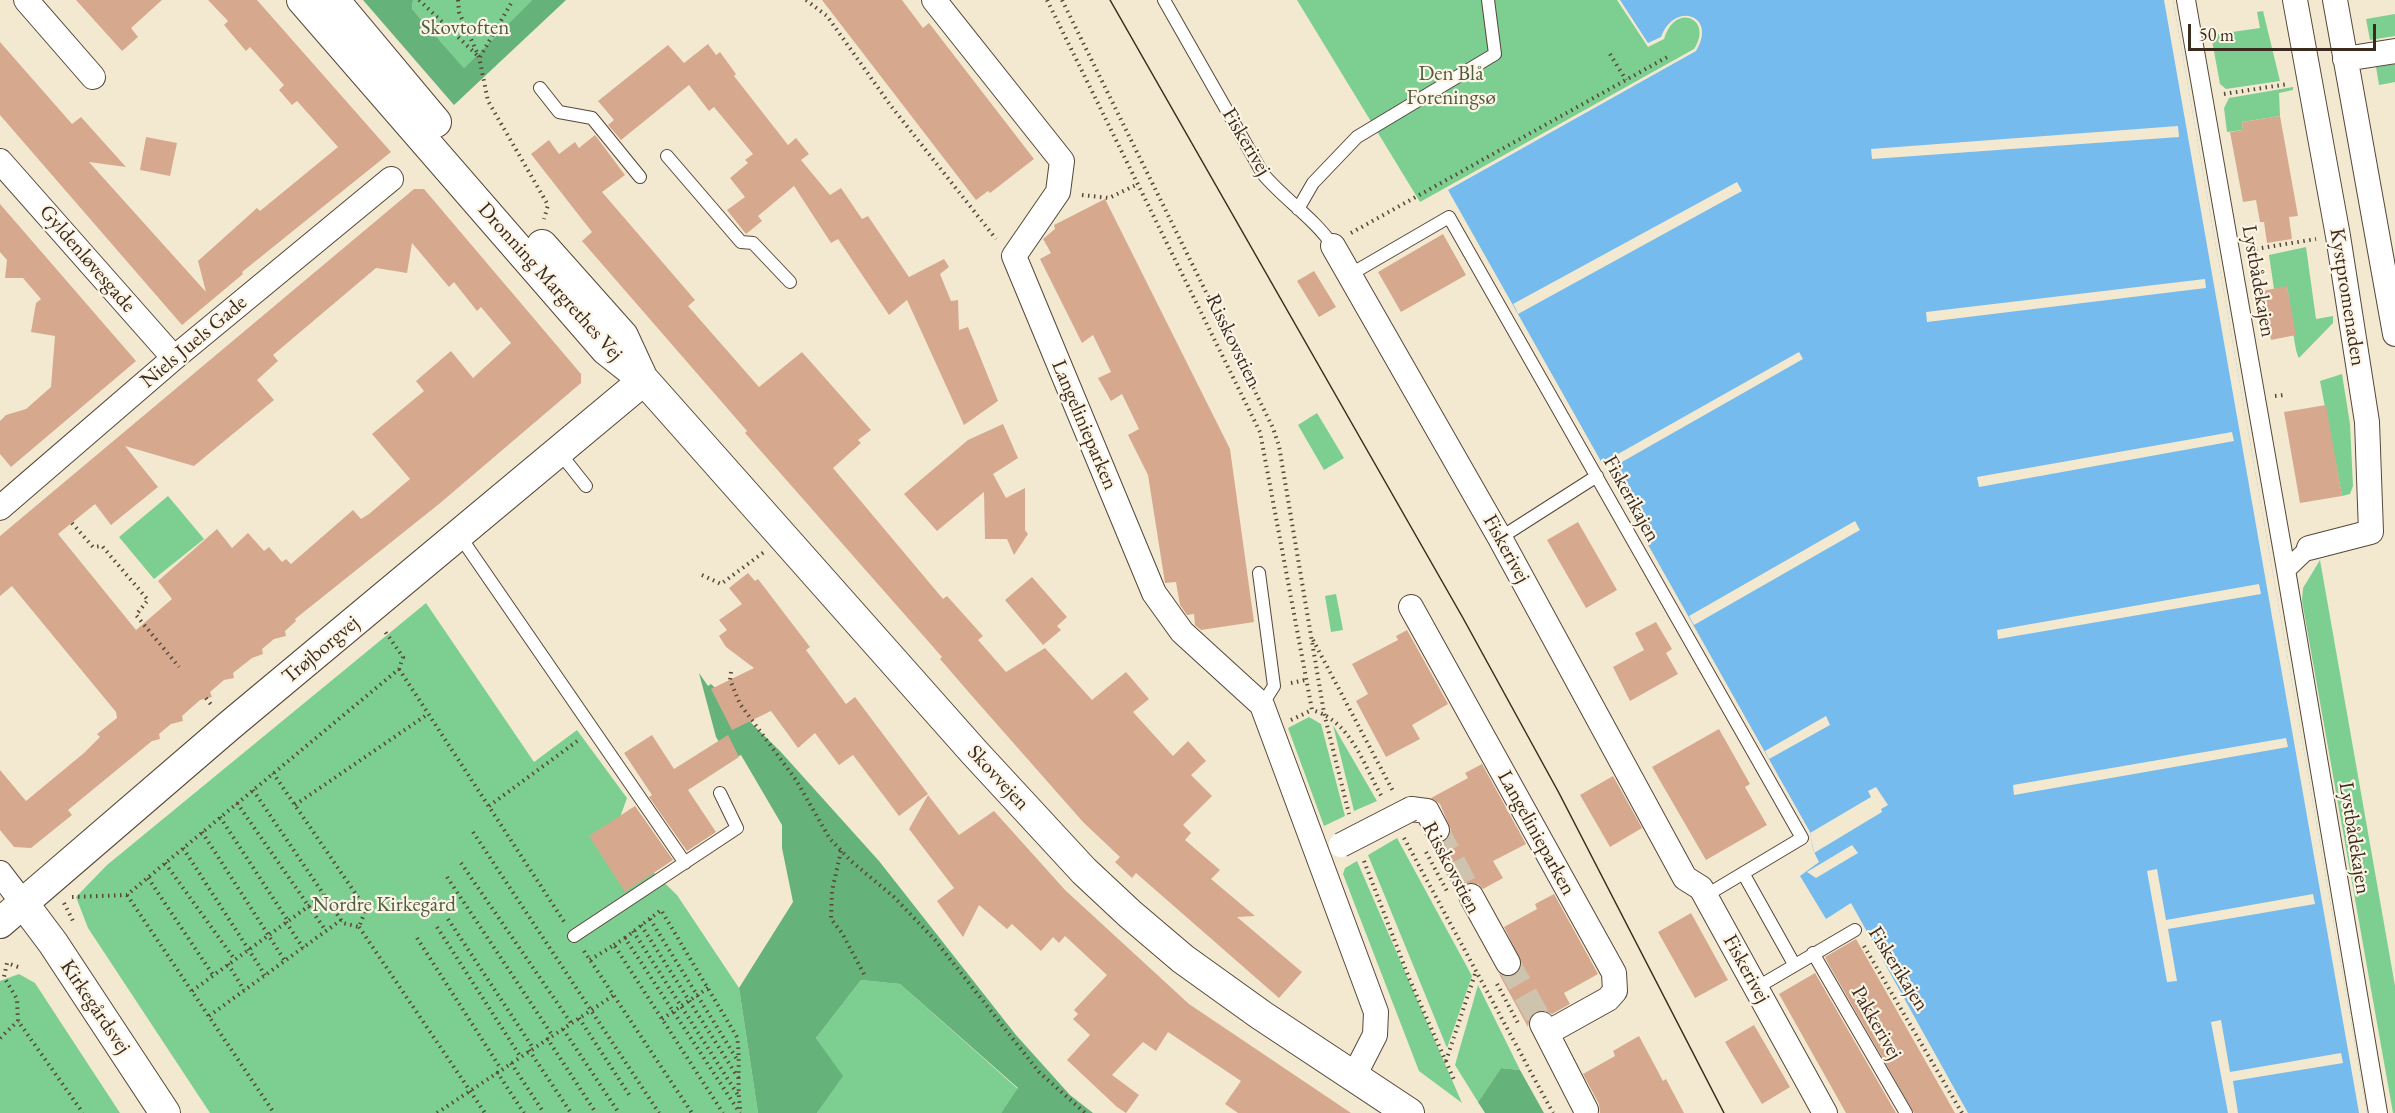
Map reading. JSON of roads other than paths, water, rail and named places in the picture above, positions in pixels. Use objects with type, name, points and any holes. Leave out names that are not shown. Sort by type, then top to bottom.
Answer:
[{"type":"street","points":[[26,0],[93,77]]},
{"type":"street","name":"Dronning Margrethes Vej","points":[[302,0],[606,350],[644,380]]},
{"type":"street","name":"Dronning Margrethes Vej","points":[[334,0],[548,252],[623,336],[644,380]]},
{"type":"street","name":"Langelinieparken","points":[[934,0],[1062,161],[1058,192],[1014,256],[1154,593],[1182,632],[1262,705],[1376,1012],[1376,1035],[1354,1076]]},
{"type":"street","name":"Lystbådekajen","points":[[2186,0],[2378,1113]]},
{"type":"street","name":"Kystpromenaden","points":[[2295,0],[2338,236],[2367,422],[2371,532],[2309,548]]},
{"type":"street","points":[[2335,0],[2395,334]]},
{"type":"street","points":[[2345,59],[2395,51]]},
{"type":"street","name":"Gyldenløvesgade","points":[[0,161],[174,358]]},
{"type":"street","name":"Niels Juels Gade","points":[[0,508],[174,358],[391,179]]},
{"type":"street","name":"Fiskerivej","points":[[1333,244],[1500,538],[1685,878],[1701,888],[1825,1113]]},
{"type":"street","name":"Trøjborgvej","points":[[0,923],[644,380]]},
{"type":"street","name":"Skovvejen","points":[[644,380],[974,752],[1084,871],[1183,959],[1261,1015],[1409,1113]]},
{"type":"street","points":[[2286,570],[2309,548]]},
{"type":"street","name":"Langelinieparken","points":[[1411,607],[1614,973],[1615,991],[1608,999],[1537,1029],[1586,1110]]},
{"type":"street","points":[[1318,855],[1351,849],[1403,814],[1427,811],[1430,838]]},
{"type":"street","points":[[0,873],[23,903]]},
{"type":"street","points":[[1460,896],[1501,971]]},
{"type":"street","name":"Kirkegårdsvej","points":[[23,903],[53,943],[165,1113]]},
{"type":"lane","name":"Fiskerivej","points":[[1164,0],[1263,174],[1298,209],[1318,225],[1333,244]]},
{"type":"lane","points":[[1298,209],[1313,183],[1357,137],[1494,54],[1488,0]]},
{"type":"lane","points":[[540,88],[559,111],[592,118],[640,177]]},
{"type":"lane","points":[[667,156],[741,242],[753,243],[790,282]]},
{"type":"lane","name":"Fiskerikajen","points":[[1350,274],[1449,218],[1597,476],[1802,838],[1705,896]]},
{"type":"lane","points":[[559,452],[586,486]]},
{"type":"lane","points":[[1500,538],[1597,476]]},
{"type":"lane","points":[[459,535],[685,863]]},
{"type":"lane","points":[[1259,573],[1274,686],[1262,705]]},
{"type":"lane","points":[[574,936],[737,828],[720,793]]},
{"type":"lane","points":[[1743,873],[1794,964],[1756,988]]},
{"type":"lane","name":"Fiskerikajen","points":[[1794,964],[1855,930]]},
{"type":"lane","name":"Pakkerivej","points":[[1813,953],[1906,1113]]},
{"type":"water","points":[[1620,0],[2173,0],[2367,1113],[1968,1113],[1851,903],[1826,919],[1800,876],[1819,862],[1813,850],[1810,832],[1448,190],[1696,51],[1702,29],[1698,21],[1684,16],[1675,19],[1667,26],[1661,37],[1648,43]]},
{"type":"tunnel","points":[[1437,830],[1471,896]]},
{"type":"tunnel","points":[[1508,963],[1542,1024]]},
{"type":"tram line","points":[[1110,0],[1463,618],[1559,793],[1724,1113]]},
{"type":"park label","name":"Skovtoften","points":[[465,28]]},
{"type":"park label","name":"Den Blå Foreningsø","points":[[1451,86]]},
{"type":"park label","name":"Nordre Kirkegård","points":[[384,905]]}]
